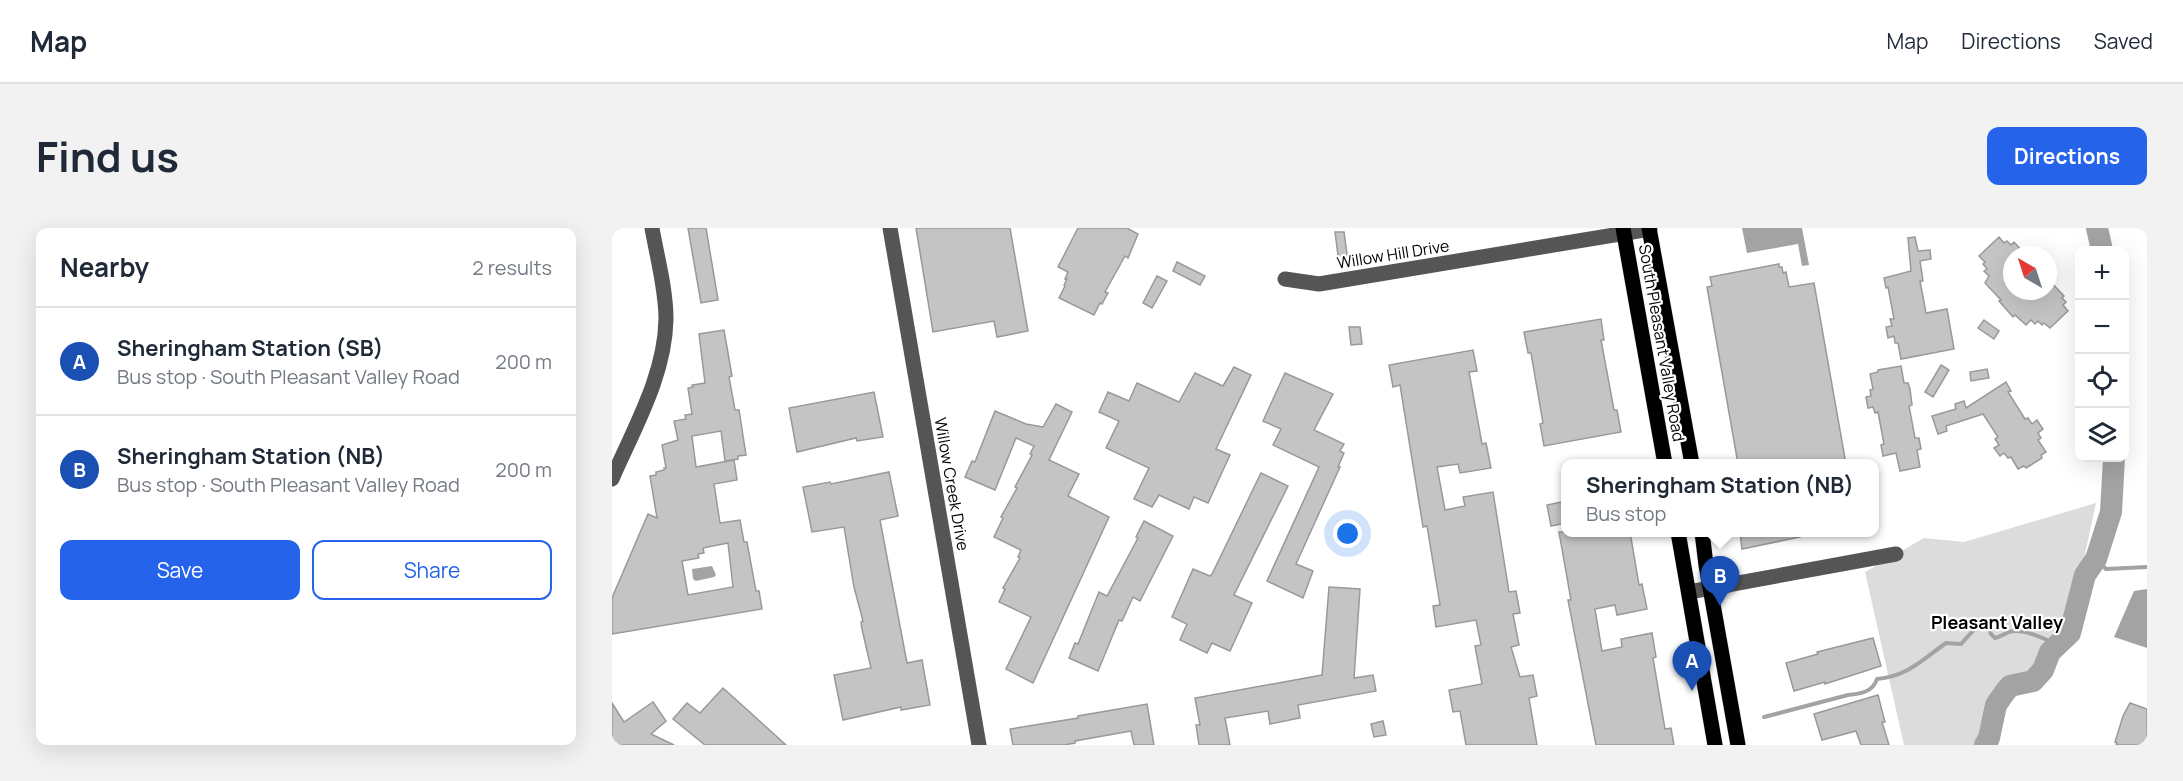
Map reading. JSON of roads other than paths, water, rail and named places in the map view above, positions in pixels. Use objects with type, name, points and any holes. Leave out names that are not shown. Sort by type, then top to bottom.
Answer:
[{"type":"main road","name":"South Pleasant Valley Road","points":[[1650,228],[1691,459]]},
{"type":"main road","name":"South Pleasant Valley Road","points":[[1623,231],[1664,459]]},
{"type":"main road","points":[[1679,537],[1715,745]]},
{"type":"main road","points":[[1703,537],[1738,745]]},
{"type":"street","points":[[612,479],[652,387],[663,348],[665,306],[652,228]]},
{"type":"street","name":"Willow Creek Drive","points":[[890,228],[979,745]]},
{"type":"street","name":"Willow Hill Drive","points":[[1285,279],[1318,284],[1650,228]]},
{"type":"street","points":[[1689,592],[1896,554]]},
{"type":"waterway","points":[[2097,228],[2101,246]]},
{"type":"waterway","points":[[1985,745],[1989,738],[1996,705],[2005,692],[2010,686],[2033,681],[2043,670],[2050,652],[2070,633],[2085,575],[2096,559],[2111,512],[2114,462]]},
{"type":"waterway","points":[[2096,559],[2106,569],[2147,567]]},
{"type":"waterway","points":[[1764,717],[1866,691],[1877,679],[1906,671],[1946,643],[1961,644],[1981,622],[1987,622],[1995,638],[2009,632],[2020,631],[2056,645]]},
{"type":"place","name":"Sheringham Station (NB)","points":[[1720,606]]},
{"type":"place","name":"Sheringham Station (SB)","points":[[1692,691]]},
{"type":"district","name":"Pleasant Valley","points":[[1997,623]]}]
